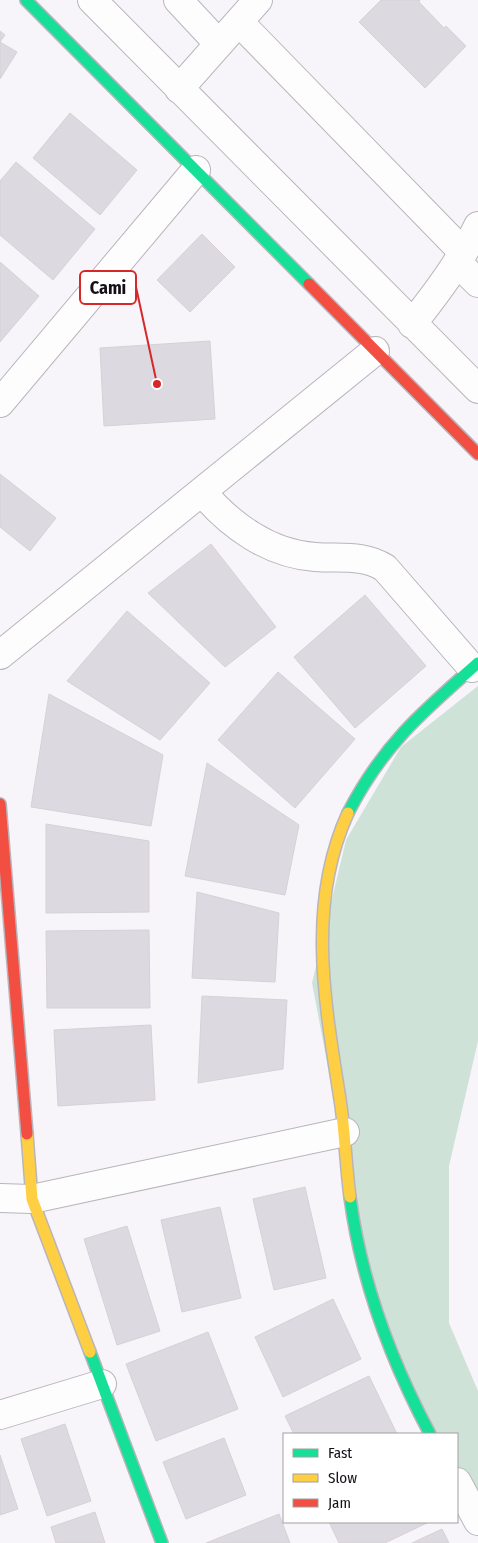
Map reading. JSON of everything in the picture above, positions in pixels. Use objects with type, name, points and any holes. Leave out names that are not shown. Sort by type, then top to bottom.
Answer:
[{"type":"street","points":[[26,0],[478,454]]},
{"type":"street","points":[[92,0],[478,390]]},
{"type":"street","points":[[178,0],[219,44]]},
{"type":"street","points":[[178,89],[258,0]]},
{"type":"street","points":[[239,22],[460,257],[478,283]]},
{"type":"street","points":[[0,403],[196,170]]},
{"type":"street","points":[[412,324],[434,296],[478,226]]},
{"type":"street","points":[[0,656],[375,351]]},
{"type":"street","points":[[202,492],[230,521],[246,532],[279,549],[313,557],[368,560],[385,568],[475,665],[414,718],[375,764],[346,816],[333,853],[323,901],[321,961],[324,992],[345,1132],[351,1207],[357,1243],[381,1329],[397,1370],[429,1433]]},
{"type":"street","points":[[0,804],[5,933],[32,1199],[162,1543]]},
{"type":"street","points":[[0,1198],[32,1199],[345,1132]]},
{"type":"street","points":[[0,1415],[102,1384]]},
{"type":"street","points":[[458,1484],[478,1521]]},
{"type":"green space","points":[[478,686],[478,1041],[449,1166],[449,1323],[478,1391],[478,1530],[458,1489],[458,1433],[431,1433],[377,1325],[312,983],[346,840],[401,747]]},
{"type":"building","points":[[381,0],[420,0],[419,2],[444,28],[446,26],[466,46],[425,88],[359,22]]},
{"type":"building","points":[[0,31],[5,35],[0,42]]},
{"type":"building","points":[[0,42],[17,52],[0,79]]},
{"type":"building","points":[[70,113],[137,170],[100,215],[33,158]]},
{"type":"building","points":[[16,162],[95,229],[53,280],[0,235],[0,181]]},
{"type":"building","points":[[202,234],[235,267],[190,312],[157,280]]},
{"type":"building","points":[[0,262],[39,296],[0,342]]},
{"type":"building","points":[[210,341],[215,419],[104,426],[100,348]]},
{"type":"building","points":[[0,474],[56,518],[30,551],[0,527]]},
{"type":"building","points":[[211,544],[276,627],[225,667],[148,593]]},
{"type":"building","points":[[365,595],[426,666],[355,728],[294,657]]},
{"type":"building","points":[[127,611],[210,683],[160,740],[67,681]]},
{"type":"building","points":[[278,672],[355,739],[295,808],[218,740]]},
{"type":"building","points":[[49,694],[163,755],[151,826],[31,807]]},
{"type":"building","points":[[207,763],[299,825],[285,895],[185,876]]},
{"type":"building","points":[[46,824],[149,841],[149,912],[46,913]]},
{"type":"building","points":[[197,892],[279,913],[275,982],[192,978]]},
{"type":"building","points":[[149,930],[150,1008],[47,1008],[46,931]]},
{"type":"building","points":[[202,996],[287,1000],[283,1069],[198,1083]]},
{"type":"building","points":[[151,1025],[155,1100],[58,1106],[54,1030]]},
{"type":"building","points":[[305,1187],[326,1278],[274,1290],[253,1199]]},
{"type":"building","points":[[220,1207],[241,1298],[182,1312],[161,1220]]},
{"type":"building","points":[[127,1226],[160,1331],[117,1345],[84,1239]]},
{"type":"building","points":[[333,1299],[361,1359],[283,1397],[255,1337]]},
{"type":"building","points":[[208,1332],[238,1409],[156,1441],[126,1364]]},
{"type":"building","points":[[369,1376],[397,1433],[294,1433],[285,1416]]},
{"type":"building","points":[[65,1424],[91,1501],[47,1516],[21,1439]]},
{"type":"building","points":[[224,1438],[246,1495],[186,1519],[163,1462]]},
{"type":"building","points":[[0,1455],[18,1509],[0,1515]]},
{"type":"building","points":[[95,1512],[105,1543],[56,1543],[51,1527]]},
{"type":"building","points":[[279,1514],[290,1543],[206,1543]]},
{"type":"building","points":[[329,1523],[427,1523],[385,1543],[339,1543]]},
{"type":"building","points":[[442,1529],[449,1543],[412,1543]]},
{"type":"traffic: fast","points":[[26,0],[309,284]]},
{"type":"traffic: fast","points":[[348,813],[375,768],[405,731],[439,697],[478,663]]},
{"type":"traffic: fast","points":[[350,1197],[362,1259],[379,1319],[402,1377],[430,1433]]},
{"type":"traffic: fast","points":[[90,1352],[162,1543]]},
{"type":"traffic: slow","points":[[348,813],[335,849],[327,885],[323,921],[323,958],[325,995],[341,1106],[350,1197]]},
{"type":"traffic: slow","points":[[27,1134],[32,1199],[90,1352]]},
{"type":"traffic: jam","points":[[309,284],[478,454]]},
{"type":"traffic: jam","points":[[0,804],[27,1134]]},
{"type":"place","name":"Cami","points":[[157,384]]}]
